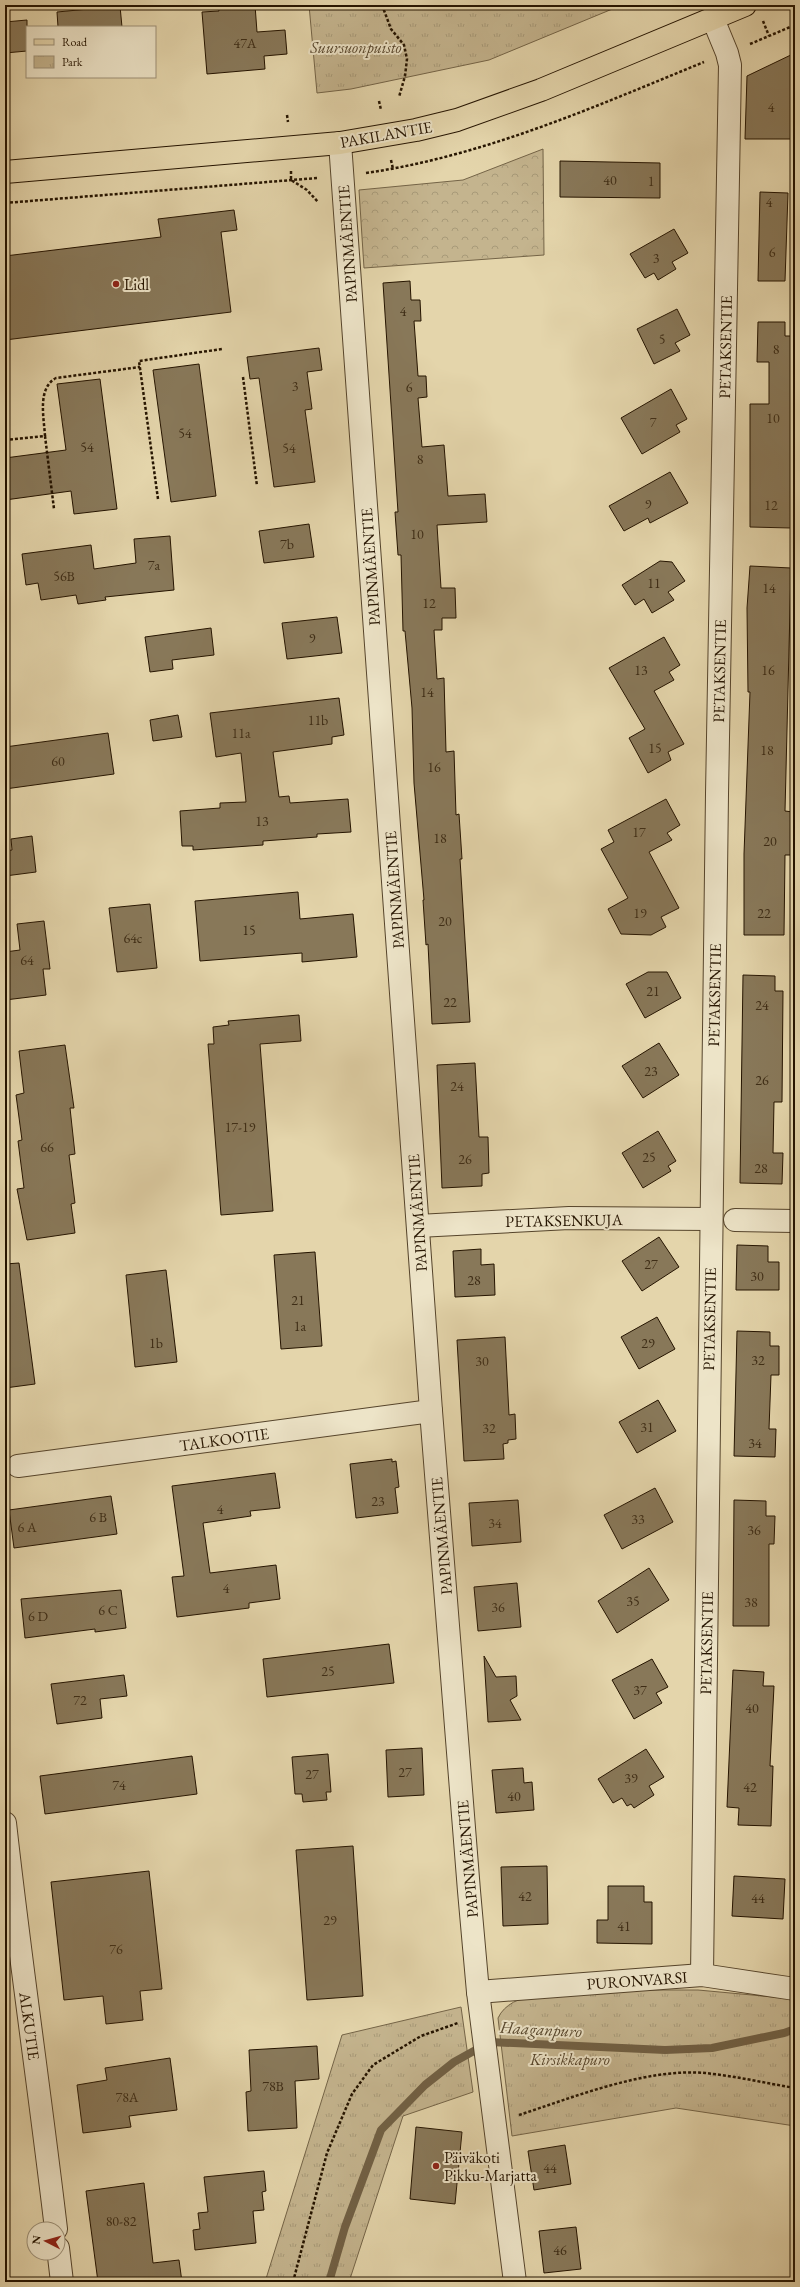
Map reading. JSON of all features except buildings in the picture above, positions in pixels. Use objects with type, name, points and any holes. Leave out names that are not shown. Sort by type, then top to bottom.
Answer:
[{"type":"main road","name":"PAKILANTIE","points":[[5,172],[340,143],[416,130],[457,120],[542,90],[745,5]]},
{"type":"street","name":"PETAKSENTIE","points":[[702,1975],[710,1219],[730,65],[727,53],[713,19]]},
{"type":"street","name":"PAPINMÄENTIE","points":[[340,143],[431,1412],[478,1992],[515,2282]]},
{"type":"street","name":"PETAKSENKUJA","points":[[418,1226],[569,1218],[710,1219]]},
{"type":"street","points":[[735,1220],[795,1221]]},
{"type":"street","name":"TALKOOTIE","points":[[18,1466],[431,1412]]},
{"type":"street","name":"ALKUTIE","points":[[5,1823],[20,1954],[55,2221]]},
{"type":"street","name":"PURONVARSI","points":[[478,1992],[702,1975],[795,1989]]},
{"type":"street","points":[[60,2261],[62,2282]]},
{"type":"path","points":[[382,5],[391,29],[404,44],[407,59],[405,76],[399,97]]},
{"type":"path","points":[[769,36],[795,25]]},
{"type":"path","points":[[158,499],[139,360],[222,348]]},
{"type":"path","points":[[54,509],[45,436],[44,398],[47,385],[50,381],[56,378],[140,367]]},
{"type":"path","points":[[243,377],[257,486]]},
{"type":"path","points":[[5,440],[45,436]]},
{"type":"path","points":[[293,2282],[327,2153],[352,2094],[373,2065],[415,2039],[450,2025],[482,2020]]},
{"type":"path","points":[[495,2122],[639,2078],[663,2075],[704,2073],[795,2088]]},
{"type":"green space","name":"Suursuonpuisto","points":[[309,5],[622,5],[489,60],[351,89],[317,93]]},
{"type":"green space","points":[[543,149],[544,255],[364,268],[359,190],[463,180]]},
{"type":"green space","name":"Kirsikkapuro","points":[[586,1990],[698,1990],[795,1999],[795,2126],[676,2108],[512,2136],[498,2018],[504,2009],[513,2002],[524,1998],[550,1993]]},
{"type":"green space","points":[[461,2007],[473,2092],[403,2116],[349,2282],[265,2282],[342,2035]]},
{"type":"waterway","name":"Haaganpuro","points":[[329,2282],[345,2227],[381,2130],[425,2085],[454,2062],[490,2042],[665,2050],[712,2048],[784,2033],[795,2029]]},
{"type":"place","name":"Lidl","points":[[116,284]]},
{"type":"place","name":"Päiväkoti Pikku-Marjatta","points":[[436,2166]]}]
